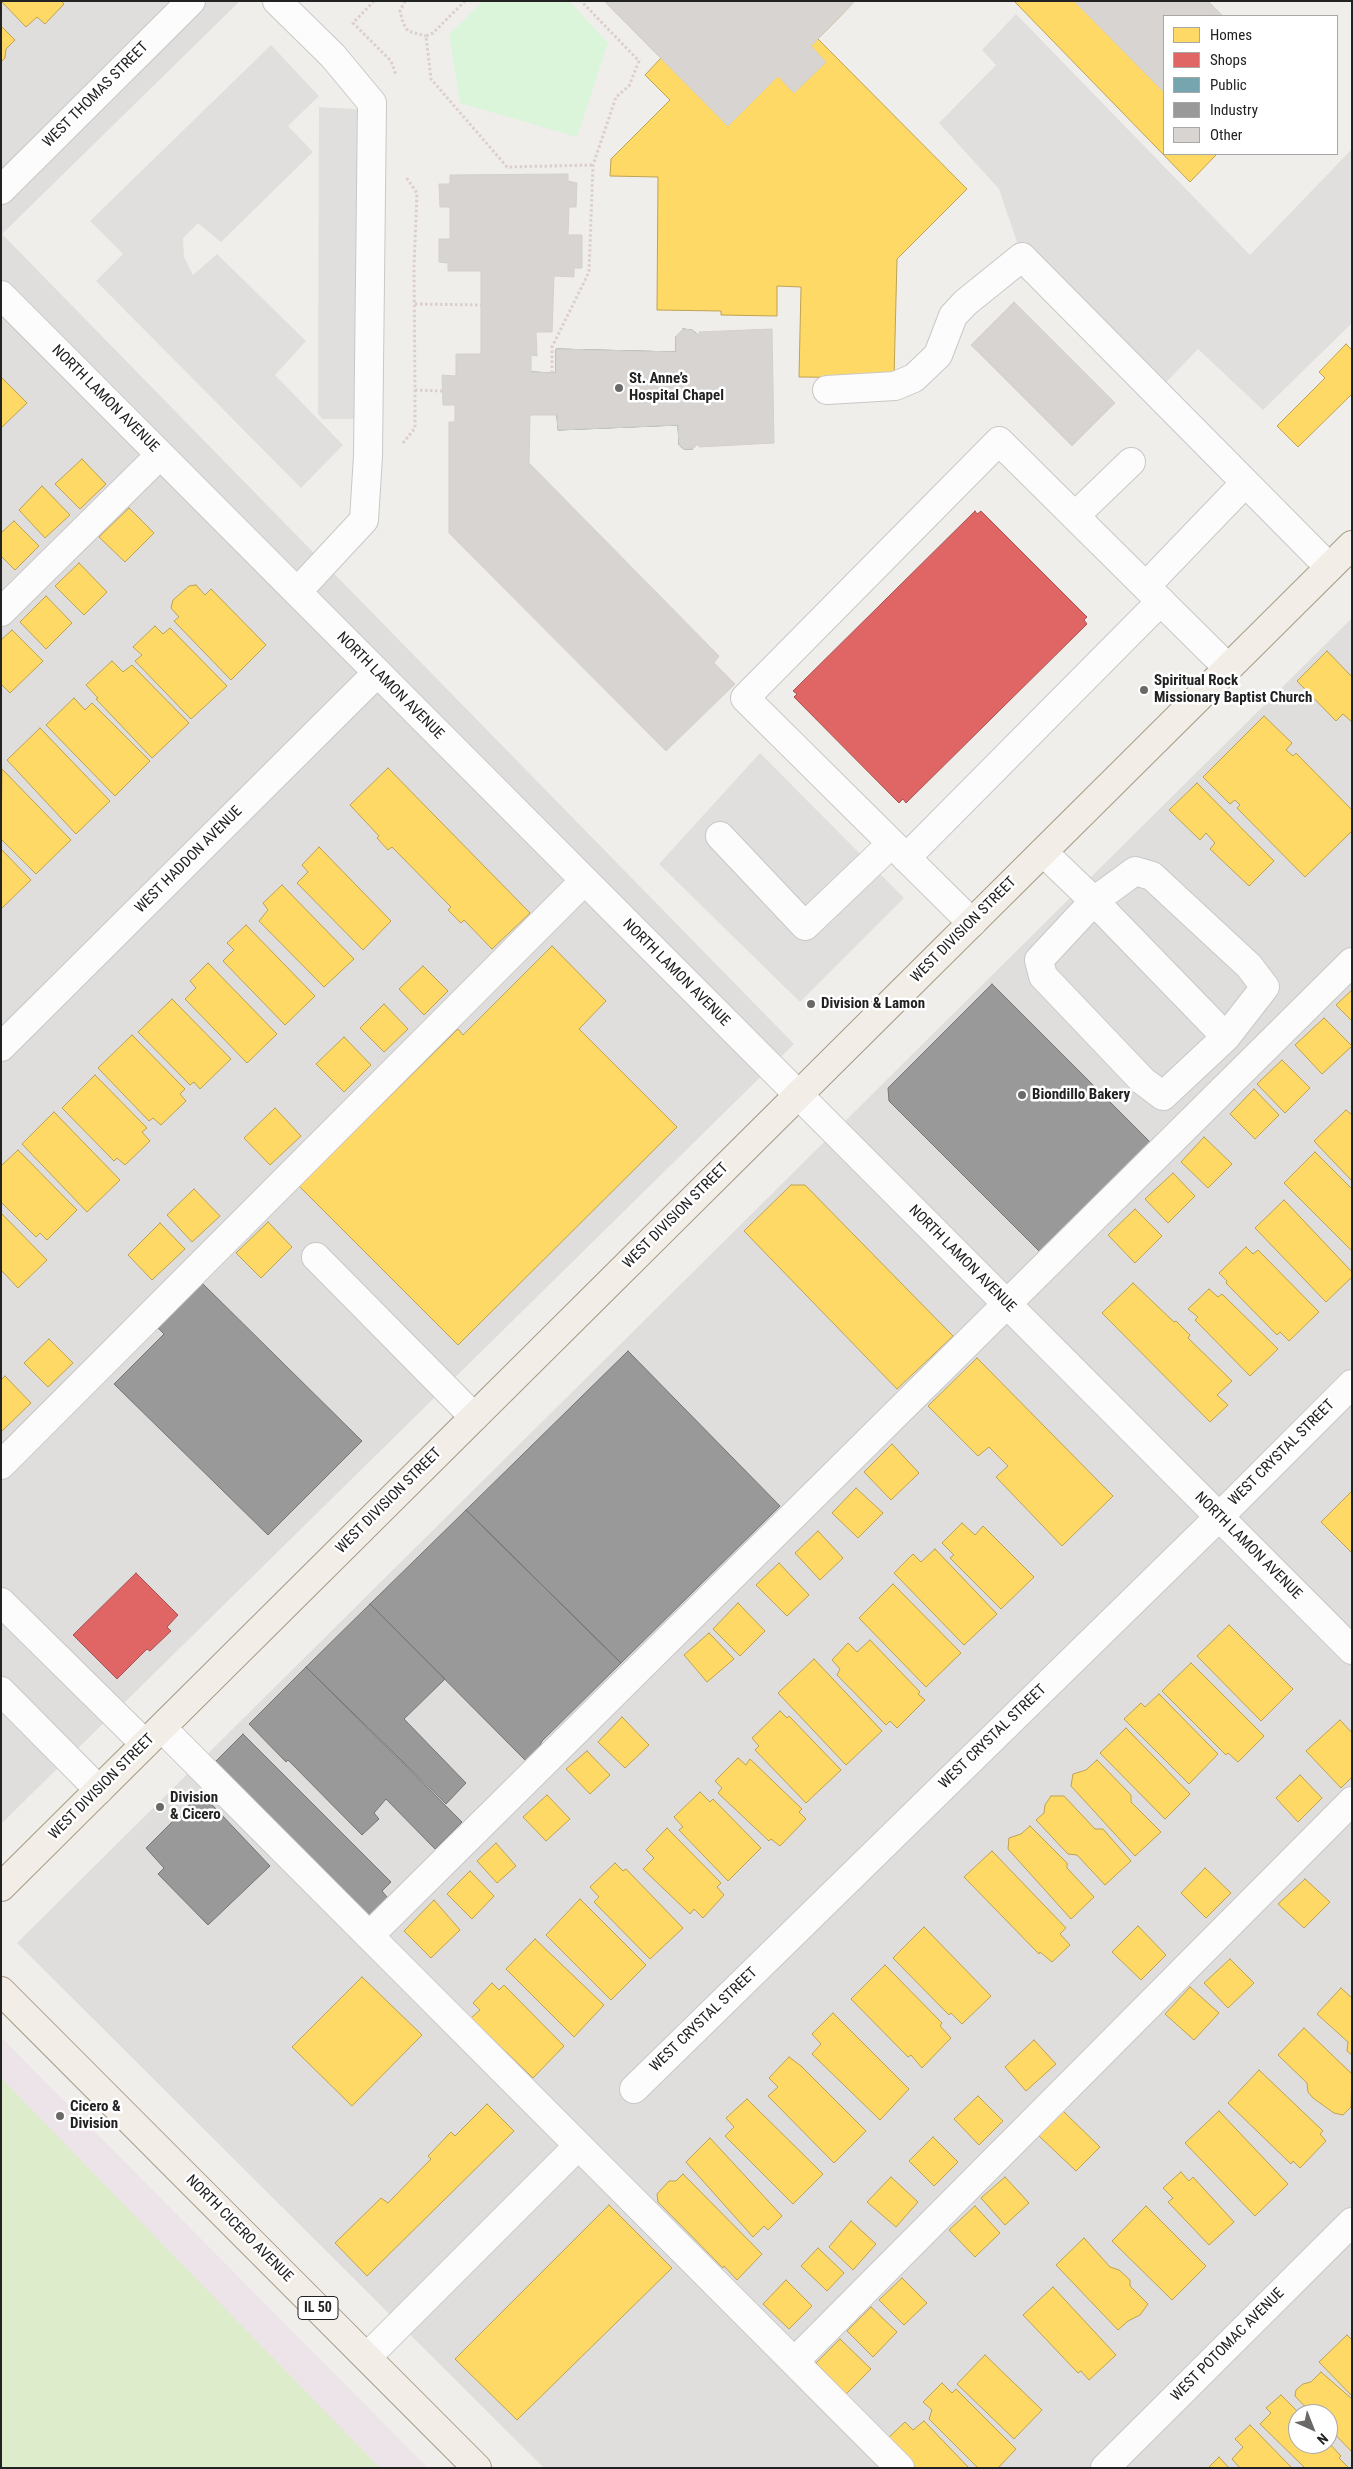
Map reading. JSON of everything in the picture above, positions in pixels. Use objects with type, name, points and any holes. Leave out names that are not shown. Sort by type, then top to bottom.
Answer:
[{"type":"main road","name":"WEST DIVISION STREET","points":[[1,1887],[1352,545]]},
{"type":"main road","name":"NORTH CICERO AVENUE","points":[[1,1990],[477,2468]]},
{"type":"street","name":"WEST THOMAS STREET","points":[[1,190],[191,1]]},
{"type":"street","points":[[277,1],[333,56],[372,103],[368,456],[364,520],[297,592]]},
{"type":"street","points":[[828,390],[895,386],[914,378],[938,356],[953,316],[965,303],[1022,257],[1329,567]]},
{"type":"street","name":"NORTH LAMON AVENUE","points":[[1,295],[1352,1650]]},
{"type":"street","points":[[972,922],[745,698],[999,441],[1228,668]]},
{"type":"street","points":[[1,612],[160,454]]},
{"type":"street","points":[[1076,516],[1131,462]]},
{"type":"street","points":[[720,836],[805,926],[899,851],[1154,594],[1246,483]]},
{"type":"street","name":"WEST HADDON AVENUE","points":[[1,1047],[377,672]]},
{"type":"street","points":[[1043,852],[1094,901],[1226,1037]]},
{"type":"street","points":[[1135,871],[1152,876],[1249,966],[1265,987],[1226,1037],[1163,1096],[1143,1081],[1043,976],[1039,960],[1094,901],[1135,871]]},
{"type":"street","points":[[1,1465],[584,880]]},
{"type":"street","points":[[369,1936],[1352,962]]},
{"type":"street","points":[[316,1257],[474,1417]]},
{"type":"street","name":"WEST CRYSTAL STREET","points":[[634,2089],[1219,1517],[1352,1384]]},
{"type":"street","points":[[1,1602],[153,1736],[369,1936],[900,2468]]},
{"type":"street","points":[[1,1691],[98,1790]]},
{"type":"street","points":[[795,2361],[1352,1801]]},
{"type":"street","points":[[366,2357],[578,2146]]},
{"type":"street","name":"WEST POTOMAC AVENUE","points":[[1105,2468],[1352,2222]]},
{"type":"path","points":[[352,23],[374,1]]},
{"type":"path","points":[[405,1],[400,11],[403,23],[408,31],[426,36],[433,34],[465,1]]},
{"type":"path","points":[[552,373],[552,347],[589,272],[593,165],[616,96],[629,86],[640,61],[581,1]]},
{"type":"path","points":[[426,36],[431,79],[507,167],[593,165]]},
{"type":"path","points":[[415,304],[481,305]]},
{"type":"path","points":[[415,390],[443,391]]},
{"type":"shaded area","points":[[1,1],[240,1],[2,234],[794,1044],[1,1824]]},
{"type":"shaded area","points":[[1016,14],[1250,255],[1352,149],[1352,323],[1263,410],[1198,349],[1156,393],[1022,257],[999,189],[939,123],[996,65],[982,50]]},
{"type":"shaded area","points":[[271,45],[319,96],[288,126],[313,152],[221,242],[198,223],[183,238],[184,257],[193,275],[217,254],[306,341],[275,375],[343,445],[301,488],[96,281],[123,254],[90,221]]},
{"type":"shaded area","points":[[319,107],[371,110],[368,419],[323,419],[318,414]]},
{"type":"shaded area","points":[[1352,618],[1352,2468],[544,2468],[17,1943]]},
{"type":"shaded area","points":[[760,753],[904,898],[800,1002],[659,864]]},
{"type":"shaded area","points":[[1,2037],[428,2468],[1,2468]]},
{"type":"green space","points":[[483,1],[569,1],[608,43],[577,137],[460,103],[449,35]]},
{"type":"green space","points":[[1,2078],[380,2468],[1,2468]]},
{"type":"building: Homes","points":[[1,1],[61,1],[64,4],[45,24],[37,17],[26,27]]},
{"type":"building: Homes","points":[[604,1],[855,1],[818,39],[967,189],[897,259],[894,378],[799,377],[801,287],[777,286],[777,316],[721,315],[721,311],[657,310],[658,177],[610,176],[611,159],[670,100],[645,75],[661,58]]},
{"type":"building: Homes","points":[[1014,1],[1208,1],[1222,15],[1163,15],[1163,154]]},
{"type":"building: Homes","points":[[1,26],[15,40],[6,49],[5,58],[1,62]]},
{"type":"building: Homes","points":[[1164,155],[1216,155],[1190,182]]},
{"type":"building: Homes","points":[[1346,344],[1352,350],[1352,394],[1298,447],[1277,426],[1325,378],[1319,372]]},
{"type":"building: Homes","points":[[1,377],[27,403],[1,428]]},
{"type":"building: Homes","points":[[82,459],[106,484],[80,509],[55,484]]},
{"type":"building: Homes","points":[[42,486],[70,515],[45,538],[19,510]]},
{"type":"building: Homes","points":[[129,508],[154,533],[125,562],[99,537]]},
{"type":"building: Homes","points":[[14,521],[39,546],[15,570],[1,556],[1,533]]},
{"type":"building: Homes","points":[[79,563],[107,592],[84,615],[55,586]]},
{"type":"building: Homes","points":[[196,585],[205,595],[211,589],[266,645],[231,680],[174,621],[179,617],[171,608],[173,600],[189,586]]},
{"type":"building: Homes","points":[[46,596],[72,623],[46,649],[20,622]]},
{"type":"building: Homes","points":[[155,626],[163,634],[170,628],[227,686],[191,719],[135,661],[142,655],[133,647]]},
{"type":"building: Homes","points":[[12,630],[43,661],[10,693],[1,684],[1,640]]},
{"type":"building: Homes","points":[[1327,651],[1352,677],[1352,722],[1343,714],[1336,721],[1297,681]]},
{"type":"building: Homes","points":[[112,661],[123,672],[132,665],[189,723],[152,758],[96,699],[98,698],[86,685]]},
{"type":"building: Homes","points":[[74,698],[85,710],[92,703],[150,761],[115,796],[46,725]]},
{"type":"building: Homes","points":[[1264,716],[1292,743],[1286,750],[1293,756],[1296,753],[1352,810],[1352,831],[1305,877],[1237,808],[1240,805],[1235,800],[1230,804],[1203,777]]},
{"type":"building: Homes","points":[[40,728],[110,801],[76,834],[7,760]]},
{"type":"building: Homes","points":[[388,768],[530,913],[492,949],[464,920],[461,923],[448,910],[451,907],[392,847],[388,850],[377,838],[379,836],[350,805]]},
{"type":"building: Homes","points":[[2,769],[71,840],[36,874],[1,839]]},
{"type":"building: Homes","points":[[1197,783],[1274,861],[1249,886],[1210,849],[1215,843],[1206,833],[1200,840],[1169,810]]},
{"type":"building: Homes","points":[[319,847],[391,921],[363,950],[297,883],[308,872],[302,865]]},
{"type":"building: Homes","points":[[1,849],[31,880],[1,909]]},
{"type":"building: Homes","points":[[282,885],[354,959],[324,987],[259,921],[268,910],[263,903]]},
{"type":"building: Homes","points":[[246,925],[315,996],[285,1025],[223,961],[234,950],[227,943]]},
{"type":"building: Homes","points":[[552,946],[606,1001],[579,1029],[677,1127],[458,1345],[299,1186],[458,1029],[463,1035]]},
{"type":"building: Homes","points":[[208,963],[277,1034],[247,1063],[185,999],[196,988],[190,981]]},
{"type":"building: Homes","points":[[423,966],[448,991],[424,1015],[399,989]]},
{"type":"building: Homes","points":[[1352,990],[1352,1021],[1336,1005]]},
{"type":"building: Homes","points":[[172,999],[231,1059],[200,1089],[194,1082],[190,1085],[138,1032]]},
{"type":"building: Homes","points":[[384,1004],[408,1029],[384,1052],[360,1028]]},
{"type":"building: Homes","points":[[1324,1018],[1352,1046],[1322,1074],[1295,1045]]},
{"type":"building: Homes","points":[[132,1035],[185,1089],[180,1094],[186,1101],[161,1125],[153,1118],[149,1121],[98,1068]]},
{"type":"building: Homes","points":[[344,1037],[371,1065],[344,1092],[316,1064]]},
{"type":"building: Homes","points":[[1282,1060],[1310,1088],[1285,1113],[1257,1084]]},
{"type":"building: Homes","points":[[95,1075],[147,1128],[142,1132],[150,1141],[125,1165],[117,1158],[114,1161],[62,1108]]},
{"type":"building: Homes","points":[[1254,1089],[1279,1115],[1255,1139],[1230,1114]]},
{"type":"building: Homes","points":[[275,1108],[301,1136],[270,1165],[244,1138]]},
{"type":"building: Homes","points":[[1346,1110],[1352,1115],[1352,1181],[1314,1141]]},
{"type":"building: Homes","points":[[54,1112],[120,1180],[87,1212],[22,1144]]},
{"type":"building: Homes","points":[[1204,1137],[1232,1164],[1208,1188],[1181,1162]]},
{"type":"building: Homes","points":[[18,1150],[77,1210],[47,1240],[40,1233],[36,1237],[1,1202],[1,1166]]},
{"type":"building: Homes","points":[[1315,1152],[1352,1189],[1352,1251],[1284,1183]]},
{"type":"building: Homes","points":[[1173,1173],[1195,1196],[1168,1223],[1145,1199]]},
{"type":"building: Homes","points":[[791,1185],[805,1185],[953,1336],[897,1389],[744,1231]]},
{"type":"building: Homes","points":[[194,1189],[220,1216],[192,1242],[167,1215]]},
{"type":"building: Homes","points":[[1284,1200],[1352,1272],[1352,1277],[1326,1302],[1255,1228]]},
{"type":"building: Homes","points":[[1135,1209],[1162,1236],[1135,1263],[1108,1235]]},
{"type":"building: Homes","points":[[1,1213],[47,1260],[18,1288],[1,1270]]},
{"type":"building: Homes","points":[[268,1222],[292,1247],[261,1278],[236,1253]]},
{"type":"building: Homes","points":[[160,1223],[185,1249],[152,1280],[128,1255]]},
{"type":"building: Homes","points":[[1246,1247],[1253,1254],[1258,1250],[1319,1312],[1289,1341],[1280,1332],[1277,1335],[1226,1283],[1227,1281],[1219,1273]]},
{"type":"building: Homes","points":[[1133,1283],[1174,1322],[1176,1321],[1190,1335],[1188,1338],[1232,1381],[1217,1395],[1228,1405],[1210,1422],[1102,1313]]},
{"type":"building: Homes","points":[[1209,1289],[1218,1297],[1222,1294],[1278,1349],[1250,1376],[1195,1320],[1198,1317],[1188,1309]]},
{"type":"building: Homes","points":[[49,1339],[73,1363],[48,1387],[24,1363]]},
{"type":"building: Homes","points":[[977,1358],[1113,1496],[1062,1546],[996,1477],[1008,1466],[989,1447],[978,1456],[928,1406]]},
{"type":"building: Homes","points":[[5,1376],[31,1403],[1,1432],[1,1380]]},
{"type":"building: Homes","points":[[892,1444],[919,1473],[891,1500],[864,1472]]},
{"type":"building: Homes","points":[[856,1488],[883,1513],[858,1538],[832,1513]]},
{"type":"building: Homes","points":[[1352,1491],[1352,1553],[1321,1522]]},
{"type":"building: Homes","points":[[962,1523],[975,1535],[983,1526],[1034,1577],[1001,1609],[950,1558],[954,1555],[942,1543]]},
{"type":"building: Homes","points":[[818,1531],[843,1558],[820,1580],[795,1553]]},
{"type":"building: Homes","points":[[935,1549],[997,1614],[964,1645],[894,1573],[913,1554],[921,1562]]},
{"type":"building: Homes","points":[[779,1563],[809,1595],[787,1616],[756,1585]]},
{"type":"building: Homes","points":[[893,1584],[961,1653],[926,1687],[859,1618]]},
{"type":"building: Homes","points":[[738,1603],[765,1631],[740,1656],[713,1629]]},
{"type":"building: Homes","points":[[1229,1625],[1293,1689],[1261,1721],[1197,1656]]},
{"type":"building: Homes","points":[[709,1633],[734,1659],[707,1682],[684,1655]]},
{"type":"building: Homes","points":[[870,1640],[920,1692],[918,1694],[925,1700],[897,1728],[890,1721],[886,1725],[837,1675],[840,1669],[832,1660],[848,1643],[857,1652]]},
{"type":"building: Homes","points":[[814,1659],[882,1731],[846,1765],[778,1693]]},
{"type":"building: Homes","points":[[1191,1663],[1264,1736],[1238,1762],[1228,1753],[1226,1755],[1162,1691]]},
{"type":"building: Homes","points":[[1159,1694],[1218,1754],[1189,1784],[1124,1719],[1141,1703],[1145,1707]]},
{"type":"building: Homes","points":[[780,1711],[787,1718],[789,1716],[841,1770],[806,1803],[755,1750],[759,1746],[752,1738]]},
{"type":"building: Homes","points":[[622,1717],[649,1745],[625,1768],[598,1742]]},
{"type":"building: Homes","points":[[1340,1720],[1352,1733],[1352,1777],[1341,1788],[1306,1751]]},
{"type":"building: Homes","points":[[1126,1728],[1190,1794],[1165,1819],[1100,1753]]},
{"type":"building: Homes","points":[[587,1751],[610,1775],[590,1794],[566,1769]]},
{"type":"building: Homes","points":[[738,1758],[746,1765],[750,1759],[802,1809],[799,1812],[806,1819],[780,1846],[771,1839],[769,1841],[718,1793],[722,1788],[715,1781]]},
{"type":"building: Homes","points":[[1097,1760],[1131,1795],[1131,1802],[1161,1832],[1135,1856],[1071,1786],[1073,1774],[1086,1770]]},
{"type":"building: Homes","points":[[1300,1775],[1322,1798],[1298,1822],[1276,1798]]},
{"type":"building: Homes","points":[[700,1792],[710,1802],[713,1799],[761,1848],[728,1881],[679,1830],[683,1827],[674,1817]]},
{"type":"building: Homes","points":[[547,1795],[570,1819],[546,1841],[523,1817]]},
{"type":"building: Homes","points":[[1051,1796],[1064,1796],[1095,1829],[1103,1829],[1131,1861],[1105,1885],[1077,1855],[1068,1854],[1036,1820],[1044,1813],[1045,1805]]},
{"type":"building: Homes","points":[[1030,1826],[1067,1863],[1067,1868],[1094,1897],[1071,1919],[1008,1849],[1009,1838],[1021,1834]]},
{"type":"building: Homes","points":[[667,1828],[721,1883],[717,1887],[724,1895],[703,1918],[694,1909],[690,1914],[643,1869],[654,1858],[646,1850]]},
{"type":"building: Homes","points":[[496,1843],[516,1866],[497,1883],[477,1861]]},
{"type":"building: Homes","points":[[992,1851],[1066,1928],[1060,1934],[1070,1945],[1052,1962],[1040,1952],[1039,1954],[964,1877]]},
{"type":"building: Homes","points":[[615,1863],[623,1871],[626,1869],[683,1928],[650,1959],[594,1902],[599,1897],[590,1887]]},
{"type":"building: Homes","points":[[1205,1868],[1231,1893],[1206,1918],[1181,1893]]},
{"type":"building: Homes","points":[[470,1871],[494,1896],[472,1919],[447,1894]]},
{"type":"building: Homes","points":[[1305,1879],[1330,1902],[1304,1928],[1278,1904]]},
{"type":"building: Homes","points":[[580,1899],[646,1965],[611,2000],[546,1935]]},
{"type":"building: Homes","points":[[434,1900],[460,1930],[431,1958],[404,1931]]},
{"type":"building: Homes","points":[[1138,1926],[1166,1955],[1141,1980],[1112,1952]]},
{"type":"building: Homes","points":[[924,1927],[991,1996],[962,2024],[951,2013],[949,2015],[893,1958]]},
{"type":"building: Homes","points":[[535,1939],[604,2005],[574,2037],[506,1969]]},
{"type":"building: Homes","points":[[1230,1959],[1254,1983],[1228,2008],[1204,1983]]},
{"type":"building: Homes","points":[[885,1965],[942,2023],[940,2026],[951,2038],[922,2068],[911,2055],[908,2057],[851,1999]]},
{"type":"building: Homes","points":[[362,1977],[422,2035],[352,2106],[292,2047]]},
{"type":"building: Homes","points":[[492,1983],[499,1990],[504,1985],[564,2046],[533,2078],[471,2018],[480,2010],[473,2003]]},
{"type":"building: Homes","points":[[1190,1987],[1219,2013],[1194,2040],[1165,2014]]},
{"type":"building: Homes","points":[[1341,1988],[1352,1998],[1352,2055],[1347,2051],[1348,2042],[1317,2014]]},
{"type":"building: Homes","points":[[833,2013],[909,2089],[880,2120],[812,2054],[821,2044],[812,2034]]},
{"type":"building: Homes","points":[[1304,2028],[1352,2074],[1351,2107],[1343,2115],[1334,2113],[1313,2098],[1308,2092],[1307,2083],[1278,2055]]},
{"type":"building: Homes","points":[[1034,2040],[1056,2064],[1026,2091],[1005,2067]]},
{"type":"building: Homes","points":[[789,2057],[801,2066],[866,2131],[834,2163],[768,2096],[778,2087],[769,2078]]},
{"type":"building: Homes","points":[[1259,2070],[1323,2131],[1320,2134],[1326,2141],[1300,2168],[1293,2161],[1291,2164],[1228,2103]]},
{"type":"building: Homes","points":[[978,2096],[1003,2121],[979,2145],[954,2119]]},
{"type":"building: Homes","points":[[747,2099],[823,2174],[793,2204],[725,2136],[734,2127],[726,2118]]},
{"type":"building: Homes","points":[[487,2104],[514,2131],[367,2276],[335,2243],[381,2198],[388,2203],[431,2159],[428,2156],[451,2132],[455,2136]]},
{"type":"building: Homes","points":[[1063,2111],[1100,2147],[1076,2171],[1039,2136]]},
{"type":"building: Homes","points":[[1219,2111],[1288,2184],[1255,2216],[1185,2143]]},
{"type":"building: Homes","points":[[933,2137],[958,2162],[934,2186],[909,2161]]},
{"type":"building: Homes","points":[[710,2138],[782,2216],[768,2230],[764,2226],[753,2237],[686,2162]]},
{"type":"building: Homes","points":[[1181,2172],[1189,2181],[1193,2177],[1234,2222],[1209,2245],[1168,2202],[1173,2198],[1163,2188]]},
{"type":"building: Homes","points":[[683,2174],[762,2254],[737,2280],[658,2202],[657,2194],[669,2181],[676,2181]]},
{"type":"building: Homes","points":[[891,2177],[918,2202],[896,2227],[867,2202]]},
{"type":"building: Homes","points":[[1005,2177],[1029,2203],[1005,2225],[981,2198]]},
{"type":"building: Homes","points":[[609,2205],[672,2268],[517,2420],[455,2359]]},
{"type":"building: Homes","points":[[975,2206],[1000,2233],[975,2257],[949,2230]]},
{"type":"building: Homes","points":[[1146,2206],[1206,2266],[1172,2300],[1112,2241]]},
{"type":"building: Homes","points":[[851,2221],[876,2244],[853,2270],[829,2247]]},
{"type":"building: Homes","points":[[1084,2238],[1110,2267],[1119,2270],[1130,2280],[1130,2286],[1148,2304],[1140,2315],[1128,2321],[1118,2330],[1056,2265]]},
{"type":"building: Homes","points":[[818,2248],[844,2273],[827,2291],[801,2266]]},
{"type":"building: Homes","points":[[902,2278],[927,2303],[904,2325],[879,2300]]},
{"type":"building: Homes","points":[[786,2280],[812,2306],[789,2329],[763,2304]]},
{"type":"building: Homes","points":[[1053,2287],[1116,2355],[1089,2380],[1081,2371],[1078,2373],[1023,2315]]},
{"type":"building: Homes","points":[[871,2307],[897,2332],[873,2357],[847,2331]]},
{"type":"building: Homes","points":[[1347,2335],[1352,2340],[1352,2396],[1319,2362]]},
{"type":"building: Homes","points":[[840,2339],[871,2369],[846,2394],[816,2363]]},
{"type":"building: Homes","points":[[985,2355],[1042,2410],[1014,2439],[957,2384]]},
{"type":"building: Homes","points":[[1321,2372],[1352,2399],[1352,2452],[1338,2437],[1338,2404],[1303,2404],[1295,2396],[1296,2390],[1303,2384],[1311,2382]]},
{"type":"building: Homes","points":[[942,2383],[952,2393],[956,2389],[1016,2449],[998,2468],[978,2468],[929,2419],[932,2410],[923,2402]]},
{"type":"building: Homes","points":[[1281,2395],[1290,2404],[1288,2404],[1288,2451],[1260,2424],[1271,2413],[1266,2408]]},
{"type":"building: Homes","points":[[924,2421],[969,2468],[916,2468],[888,2438],[905,2422],[913,2430]]},
{"type":"building: Homes","points":[[1250,2425],[1292,2468],[1240,2468],[1232,2459],[1243,2447],[1235,2439]]},
{"type":"building: Homes","points":[[1338,2453],[1341,2456],[1339,2458],[1349,2468],[1305,2468],[1291,2454]]},
{"type":"building: Homes","points":[[1219,2457],[1229,2468],[1208,2468]]},
{"type":"building: Shops","points":[[975,511],[977,514],[981,511],[1087,617],[1084,620],[1087,624],[906,803],[903,799],[899,803],[794,697],[797,694],[793,691]]},
{"type":"building: Shops","points":[[136,1573],[178,1615],[167,1627],[171,1631],[150,1651],[147,1649],[117,1679],[73,1635]]},
{"type":"building: Public","name":"St. Anne’s Hospital Chapel","points":[[683,329],[692,330],[699,336],[699,356],[707,355],[708,423],[697,424],[698,444],[693,449],[684,449],[679,445],[678,425],[558,430],[556,402],[532,404],[531,372],[556,373],[556,349],[676,352],[676,336]]},
{"type":"building: Industry","points":[[992,984],[1150,1142],[1040,1252],[889,1101],[888,1088]]},
{"type":"building: Industry","points":[[202,1283],[362,1441],[268,1535],[114,1384],[164,1334],[158,1328]]},
{"type":"building: Industry","points":[[628,1351],[780,1506],[621,1663],[466,1510]]},
{"type":"building: Industry","points":[[466,1510],[621,1663],[542,1741],[535,1756],[528,1763],[370,1604]]},
{"type":"building: Industry","points":[[370,1604],[445,1679],[404,1719],[466,1783],[446,1804],[306,1667]]},
{"type":"building: Industry","points":[[306,1667],[462,1822],[435,1849],[386,1799],[374,1813],[379,1819],[362,1835],[288,1760],[286,1762],[249,1724]]},
{"type":"building: Industry","points":[[243,1734],[391,1882],[382,1891],[387,1897],[368,1917],[214,1763]]},
{"type":"building: Industry","points":[[201,1793],[270,1866],[208,1925],[158,1874],[164,1868],[146,1848]]},
{"type":"building: Other","points":[[604,1],[855,1],[811,46],[826,62],[794,93],[778,76],[728,126]]},
{"type":"building: Other","points":[[1074,1],[1208,1],[1222,15],[1163,15],[1163,91]]},
{"type":"building: Other","points":[[568,174],[568,181],[577,183],[576,207],[569,207],[568,235],[582,235],[582,268],[574,268],[574,277],[554,276],[552,332],[536,332],[537,356],[531,355],[531,372],[556,373],[556,349],[676,352],[676,336],[683,329],[692,330],[699,336],[699,332],[772,329],[774,443],[699,447],[698,444],[693,449],[684,449],[679,445],[678,425],[558,430],[557,415],[530,415],[529,463],[719,656],[714,663],[735,684],[666,751],[449,533],[449,422],[455,422],[455,405],[443,405],[442,375],[456,376],[456,354],[481,354],[481,271],[448,271],[448,263],[439,262],[439,239],[450,239],[450,207],[440,207],[439,184],[450,184],[450,175]]},
{"type":"building: Other","points":[[1014,302],[1115,403],[1072,446],[971,345]]},
{"type":"place","name":"St. Anne’s Hospital Chapel","points":[[619,388]]},
{"type":"place","name":"Spiritual Rock Missionary Baptist Church","points":[[1144,690]]},
{"type":"place","name":"Division & Lamon","points":[[811,1004]]},
{"type":"place","name":"Biondillo Bakery","points":[[1022,1095]]},
{"type":"place","name":"Division & Cicero","points":[[160,1807]]},
{"type":"place","name":"Cicero & Division","points":[[60,2116]]}]
